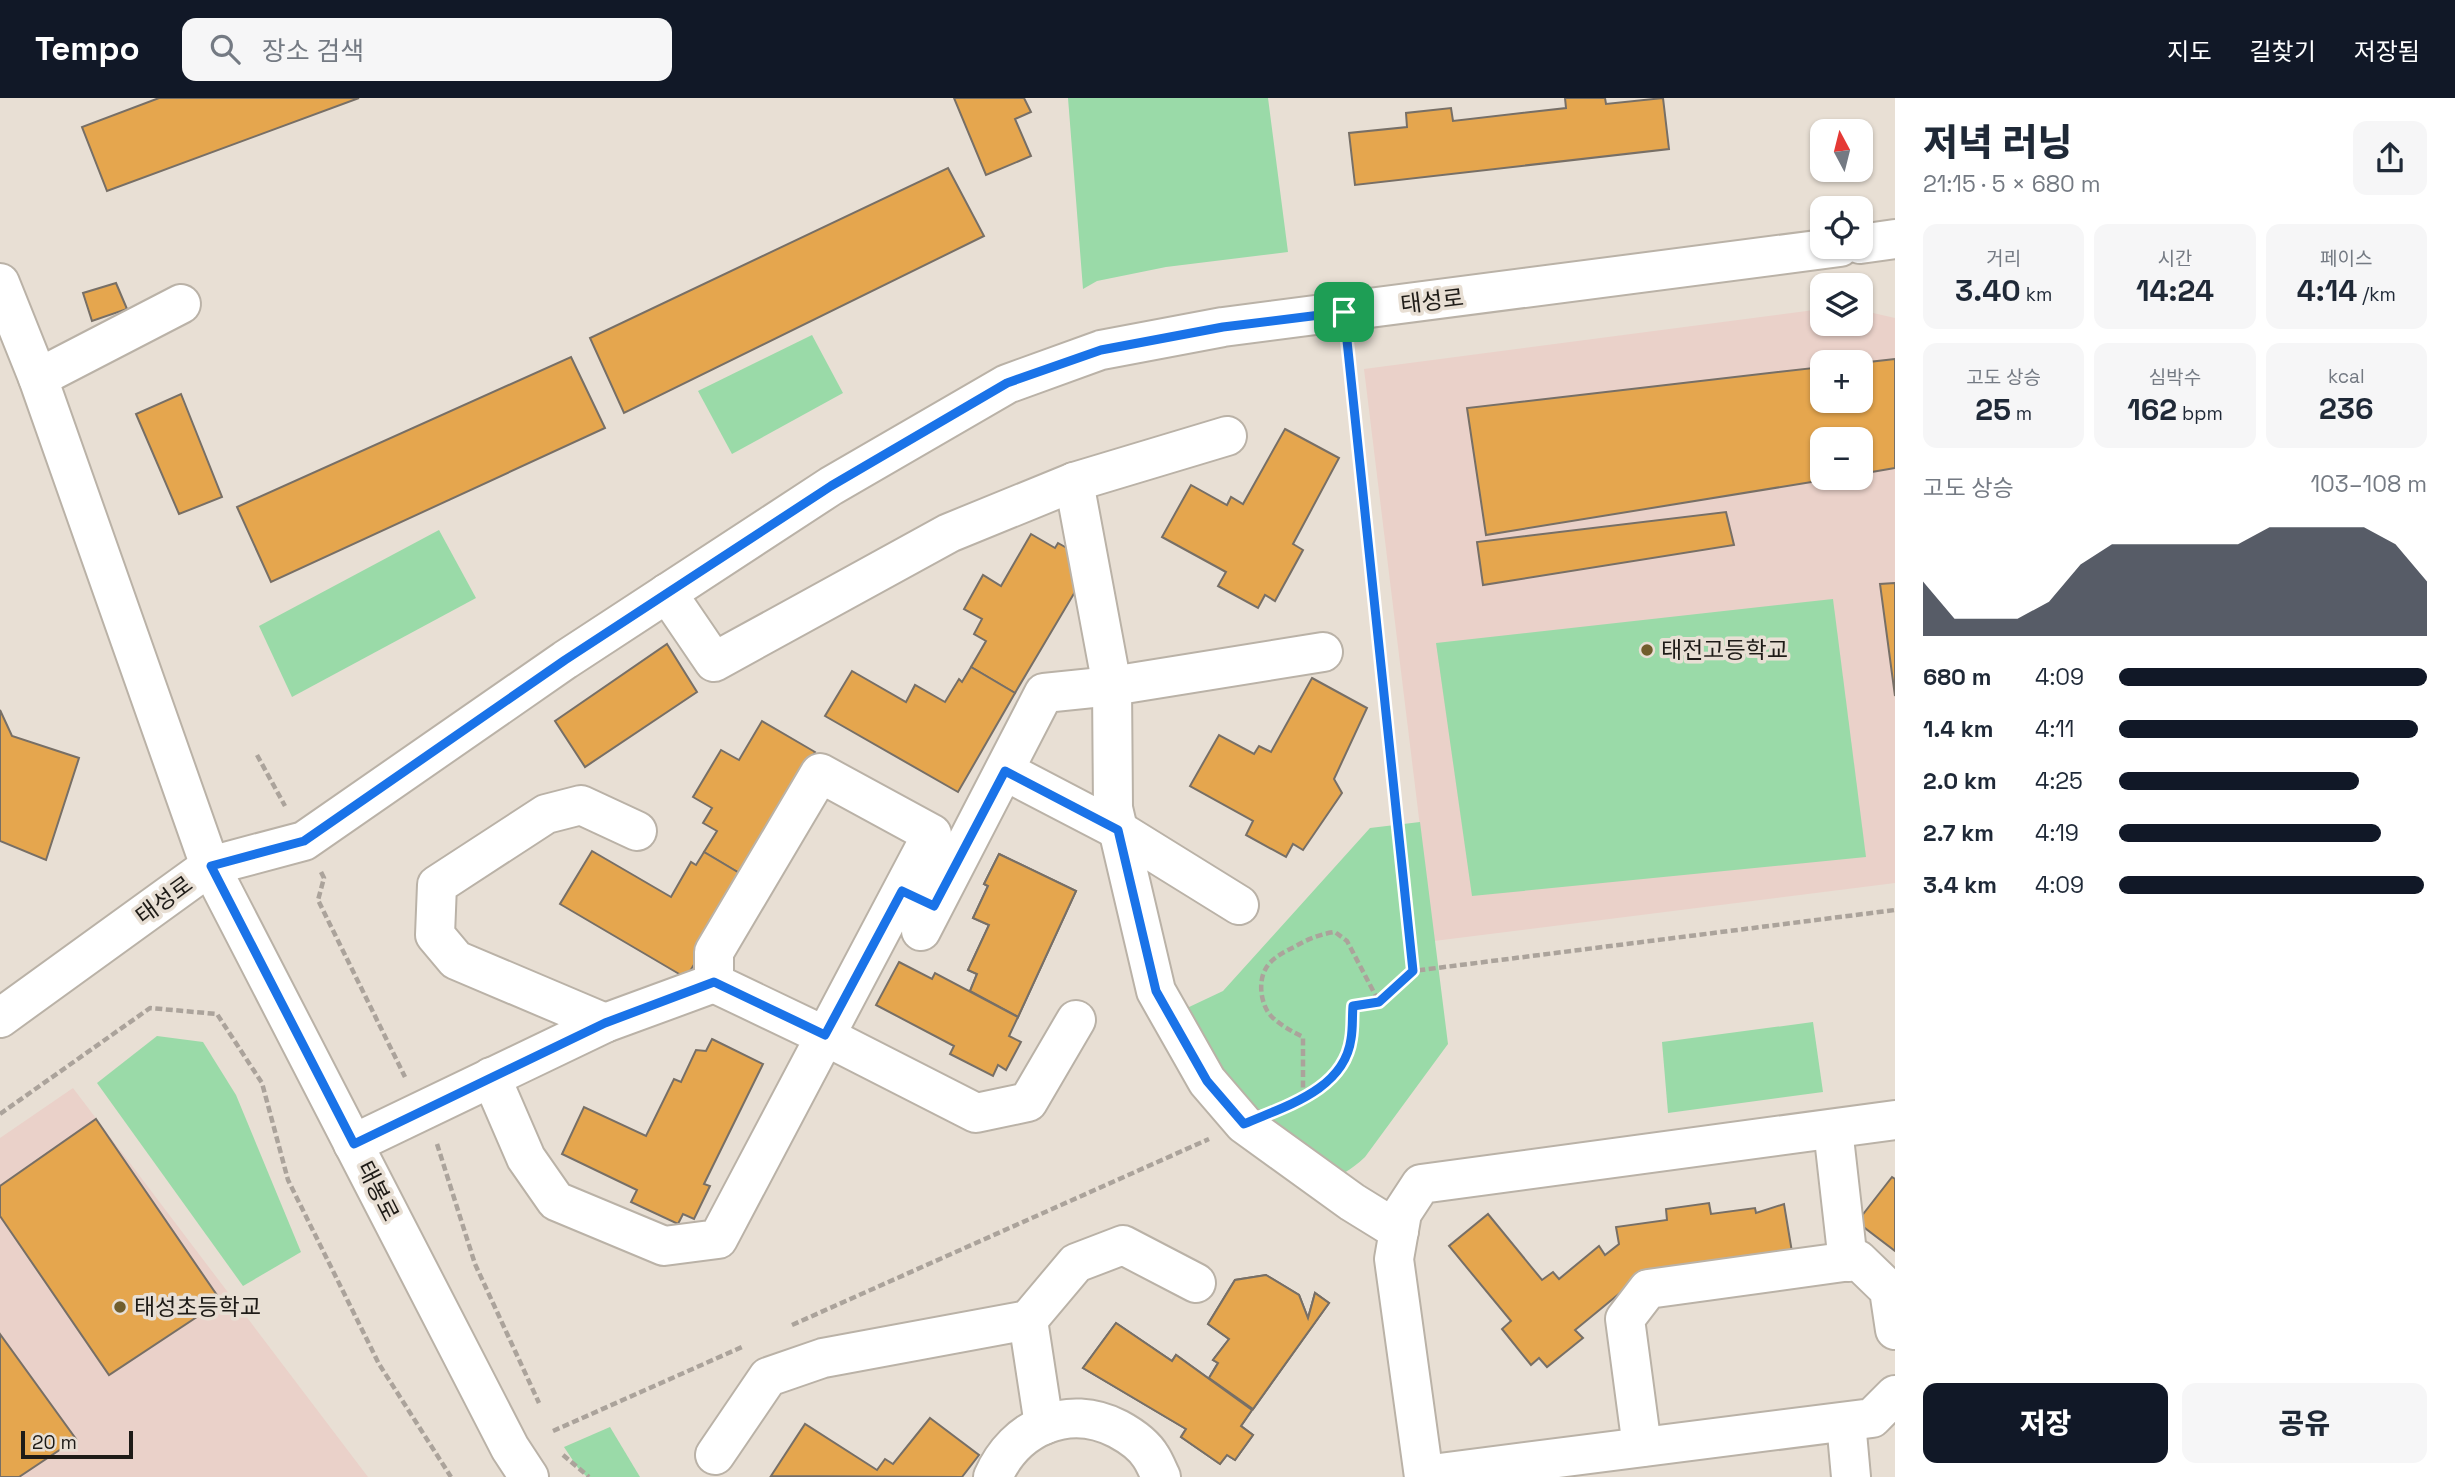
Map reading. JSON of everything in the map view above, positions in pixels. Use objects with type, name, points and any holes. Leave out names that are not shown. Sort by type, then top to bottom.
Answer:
[{"type":"street","points":[[1873,242],[1895,239]]},
{"type":"street","name":"태성로","points":[[0,1018],[211,866],[304,841],[565,660],[831,486],[1007,383],[1101,350],[1223,327],[1810,251]]},
{"type":"street","name":"태봉로","points":[[0,283],[38,378],[211,866],[510,1448],[529,1477]]},
{"type":"street","points":[[38,378],[181,304]]},
{"type":"street","points":[[667,593],[715,662],[949,533],[1074,482],[1227,436]]},
{"type":"street","points":[[1074,482],[1112,686],[1113,808],[1156,991],[1207,1081],[1244,1124],[1352,1202],[1399,1231]]},
{"type":"street","points":[[491,1077],[526,1158],[556,1201],[664,1246],[718,1239],[825,1035],[919,909],[1005,771],[1045,693],[1112,686],[1322,652]]},
{"type":"street","points":[[1005,771],[1118,830],[1239,905]]},
{"type":"street","points":[[714,982],[714,952],[820,773],[932,834],[919,909]]},
{"type":"street","points":[[605,1023],[456,960],[435,935],[437,885],[546,814],[581,805],[637,831]]},
{"type":"street","points":[[354,1144],[605,1023],[714,982],[825,1035],[976,1113],[1028,1102],[1076,1020]]},
{"type":"street","points":[[1895,1120],[1421,1184],[1402,1213],[1394,1259],[1424,1476],[1872,1418],[1895,1395]]},
{"type":"street","points":[[1833,1129],[1848,1262]]},
{"type":"street","points":[[715,1455],[768,1377],[823,1358],[1028,1320],[1076,1263],[1123,1245],[1196,1283]]},
{"type":"street","points":[[1642,1447],[1625,1319],[1648,1289],[1858,1260],[1889,1290],[1895,1330]]},
{"type":"street","points":[[1028,1320],[1044,1425]]},
{"type":"street","points":[[993,1477],[1001,1459],[1022,1436],[1050,1422],[1078,1418],[1105,1423],[1131,1436],[1151,1456],[1161,1477]]},
{"type":"street","points":[[1846,1422],[1851,1477]]},
{"type":"path","points":[[1344,312],[1413,971]]},
{"type":"path","points":[[324,878],[318,900],[405,1078]]},
{"type":"path","points":[[780,1331],[1303,1098],[1326,1085],[1343,1064],[1351,1041],[1353,1006],[1379,1002],[1413,971],[1895,910]]},
{"type":"path","points":[[1303,1098],[1303,1037],[1269,1014],[1262,998],[1261,983],[1265,968],[1277,956],[1300,944],[1320,934],[1335,932],[1347,941],[1379,1002]]},
{"type":"path","points":[[0,1114],[150,1008],[217,1014],[262,1083],[288,1180],[379,1364],[451,1477]]},
{"type":"path","points":[[435,1140],[475,1264],[539,1404]]},
{"type":"path","points":[[553,1431],[754,1342]]},
{"type":"path","points":[[562,1454],[589,1477]]},
{"type":"shaded area","name":"태전고등학교","points":[[1810,311],[1810,336],[1873,336],[1873,313],[1895,318],[1895,883],[1434,941],[1364,369]]},
{"type":"shaded area","name":"태성초등학교","points":[[73,1088],[368,1477],[0,1477],[0,1138]]},
{"type":"green space","points":[[1068,98],[1268,98],[1288,252],[1166,267],[1097,281],[1083,289]]},
{"type":"green space","points":[[812,335],[843,393],[732,454],[698,391]]},
{"type":"green space","points":[[439,530],[476,598],[292,697],[259,626]]},
{"type":"green space","points":[[1833,599],[1866,857],[1472,896],[1436,643]]},
{"type":"green space","points":[[1420,822],[1448,1044],[1365,1157],[1344,1173],[1320,1180],[1170,1016],[1223,991],[1370,828]]},
{"type":"green space","points":[[1813,1022],[1823,1092],[1668,1113],[1662,1042]]},
{"type":"green space","points":[[157,1036],[203,1042],[236,1095],[301,1252],[243,1286],[97,1083]]},
{"type":"green space","points":[[610,1427],[640,1477],[587,1477],[564,1447]]},
{"type":"building","points":[[159,98],[359,98],[107,191],[82,127]]},
{"type":"building","points":[[954,98],[1024,98],[1031,112],[1015,119],[1031,156],[986,175]]},
{"type":"building","points":[[1565,98],[1605,98],[1606,104],[1663,98],[1669,149],[1355,185],[1349,133],[1407,127],[1406,113],[1451,108],[1453,121],[1566,108]]},
{"type":"building","points":[[948,168],[984,236],[624,413],[590,338]]},
{"type":"building","points":[[116,283],[127,309],[92,321],[83,293]]},
{"type":"building","points":[[571,357],[605,428],[271,582],[237,507]]},
{"type":"building","points":[[1895,359],[1895,468],[1873,472],[1873,427],[1810,427],[1810,482],[1486,535],[1467,408],[1810,368],[1810,413],[1873,413],[1873,362]]},
{"type":"building","points":[[181,394],[222,497],[179,514],[136,414]]},
{"type":"building","points":[[1285,429],[1339,458],[1293,544],[1303,550],[1275,601],[1265,595],[1258,608],[1218,586],[1226,572],[1162,537],[1191,485],[1227,505],[1231,497],[1243,504]]},
{"type":"building","points":[[1726,512],[1734,545],[1483,585],[1477,542]]},
{"type":"building","points":[[1031,534],[1055,548],[1058,543],[1088,560],[1085,575],[1015,693],[971,667],[986,641],[974,634],[982,619],[964,609],[983,575],[1001,586]]},
{"type":"building","points":[[1895,583],[1895,696],[1880,584]]},
{"type":"building","points":[[667,644],[697,692],[585,767],[555,721]]},
{"type":"building","points":[[971,667],[1015,693],[958,792],[825,716],[852,671],[906,702],[915,685],[945,702],[959,679],[962,682]]},
{"type":"building","points":[[1312,678],[1367,708],[1334,779],[1342,793],[1303,850],[1293,844],[1286,857],[1246,835],[1253,821],[1190,786],[1219,735],[1254,754],[1259,746],[1271,752]]},
{"type":"building","points":[[0,710],[12,736],[79,758],[46,860],[0,841]]},
{"type":"building","points":[[762,721],[815,752],[746,877],[704,852],[717,831],[703,823],[712,808],[693,797],[721,750],[739,760]]},
{"type":"building","points":[[592,851],[671,897],[691,862],[696,865],[704,852],[746,877],[686,978],[560,904]]},
{"type":"building","points":[[999,854],[1076,891],[1018,1017],[970,991],[977,974],[968,970],[989,925],[973,918],[988,886],[984,884]]},
{"type":"building","points":[[999,854],[1076,891],[1018,1017],[970,991],[977,974],[968,970],[989,925],[973,918],[988,886],[984,884]]},
{"type":"building","points":[[899,962],[932,979],[935,973],[1018,1017],[1009,1036],[1021,1042],[1006,1070],[998,1065],[993,1076],[950,1054],[954,1046],[876,1005]]},
{"type":"building","points":[[712,1039],[763,1064],[704,1184],[710,1186],[694,1219],[683,1214],[678,1224],[631,1202],[637,1190],[562,1154],[584,1107],[646,1136],[674,1079],[681,1082],[696,1050],[706,1051]]},
{"type":"building","points":[[96,1119],[221,1301],[109,1375],[0,1216],[0,1186]]},
{"type":"building","points":[[1892,1177],[1895,1179],[1895,1251],[1857,1222]]},
{"type":"building","points":[[1709,1203],[1711,1214],[1755,1208],[1756,1213],[1784,1204],[1793,1258],[1631,1284],[1575,1330],[1583,1338],[1547,1367],[1539,1358],[1531,1365],[1502,1329],[1511,1321],[1449,1246],[1488,1214],[1542,1280],[1553,1272],[1559,1279],[1599,1246],[1605,1255],[1619,1244],[1616,1227],[1667,1220],[1666,1209]]},
{"type":"building","points":[[1266,1275],[1299,1295],[1308,1318],[1315,1293],[1329,1303],[1253,1409],[1209,1378],[1218,1363],[1213,1360],[1229,1339],[1208,1324],[1235,1280]]},
{"type":"building","points":[[1266,1275],[1299,1295],[1308,1318],[1315,1293],[1329,1303],[1253,1409],[1209,1378],[1218,1363],[1213,1360],[1229,1339],[1208,1324],[1235,1280]]},
{"type":"building","points":[[1116,1323],[1172,1361],[1176,1355],[1252,1410],[1241,1426],[1253,1435],[1235,1460],[1227,1455],[1220,1464],[1181,1437],[1186,1429],[1083,1368]]},
{"type":"building","points":[[1116,1323],[1172,1361],[1176,1355],[1252,1410],[1241,1426],[1253,1435],[1235,1460],[1227,1455],[1220,1464],[1181,1437],[1186,1429],[1083,1368]]},
{"type":"building","points":[[0,1334],[76,1439],[19,1477],[0,1477]]},
{"type":"building","points":[[930,1418],[979,1455],[962,1477],[771,1476],[805,1424],[877,1470],[885,1459],[893,1464]]},
{"type":"place","name":"태전고등학교","points":[[1647,650]]},
{"type":"place","name":"태성초등학교","points":[[120,1307]]},
{"type":"route","points":[[1344,312],[1413,971],[1379,1002],[1353,1006],[1351,1041],[1343,1064],[1326,1085],[1244,1124],[1207,1081],[1156,991],[1118,830],[1005,771],[934,906],[902,891],[825,1035],[714,982],[605,1023],[354,1144],[211,866],[304,841],[565,660],[831,486],[1007,383],[1101,350],[1223,327],[1344,312]]}]
